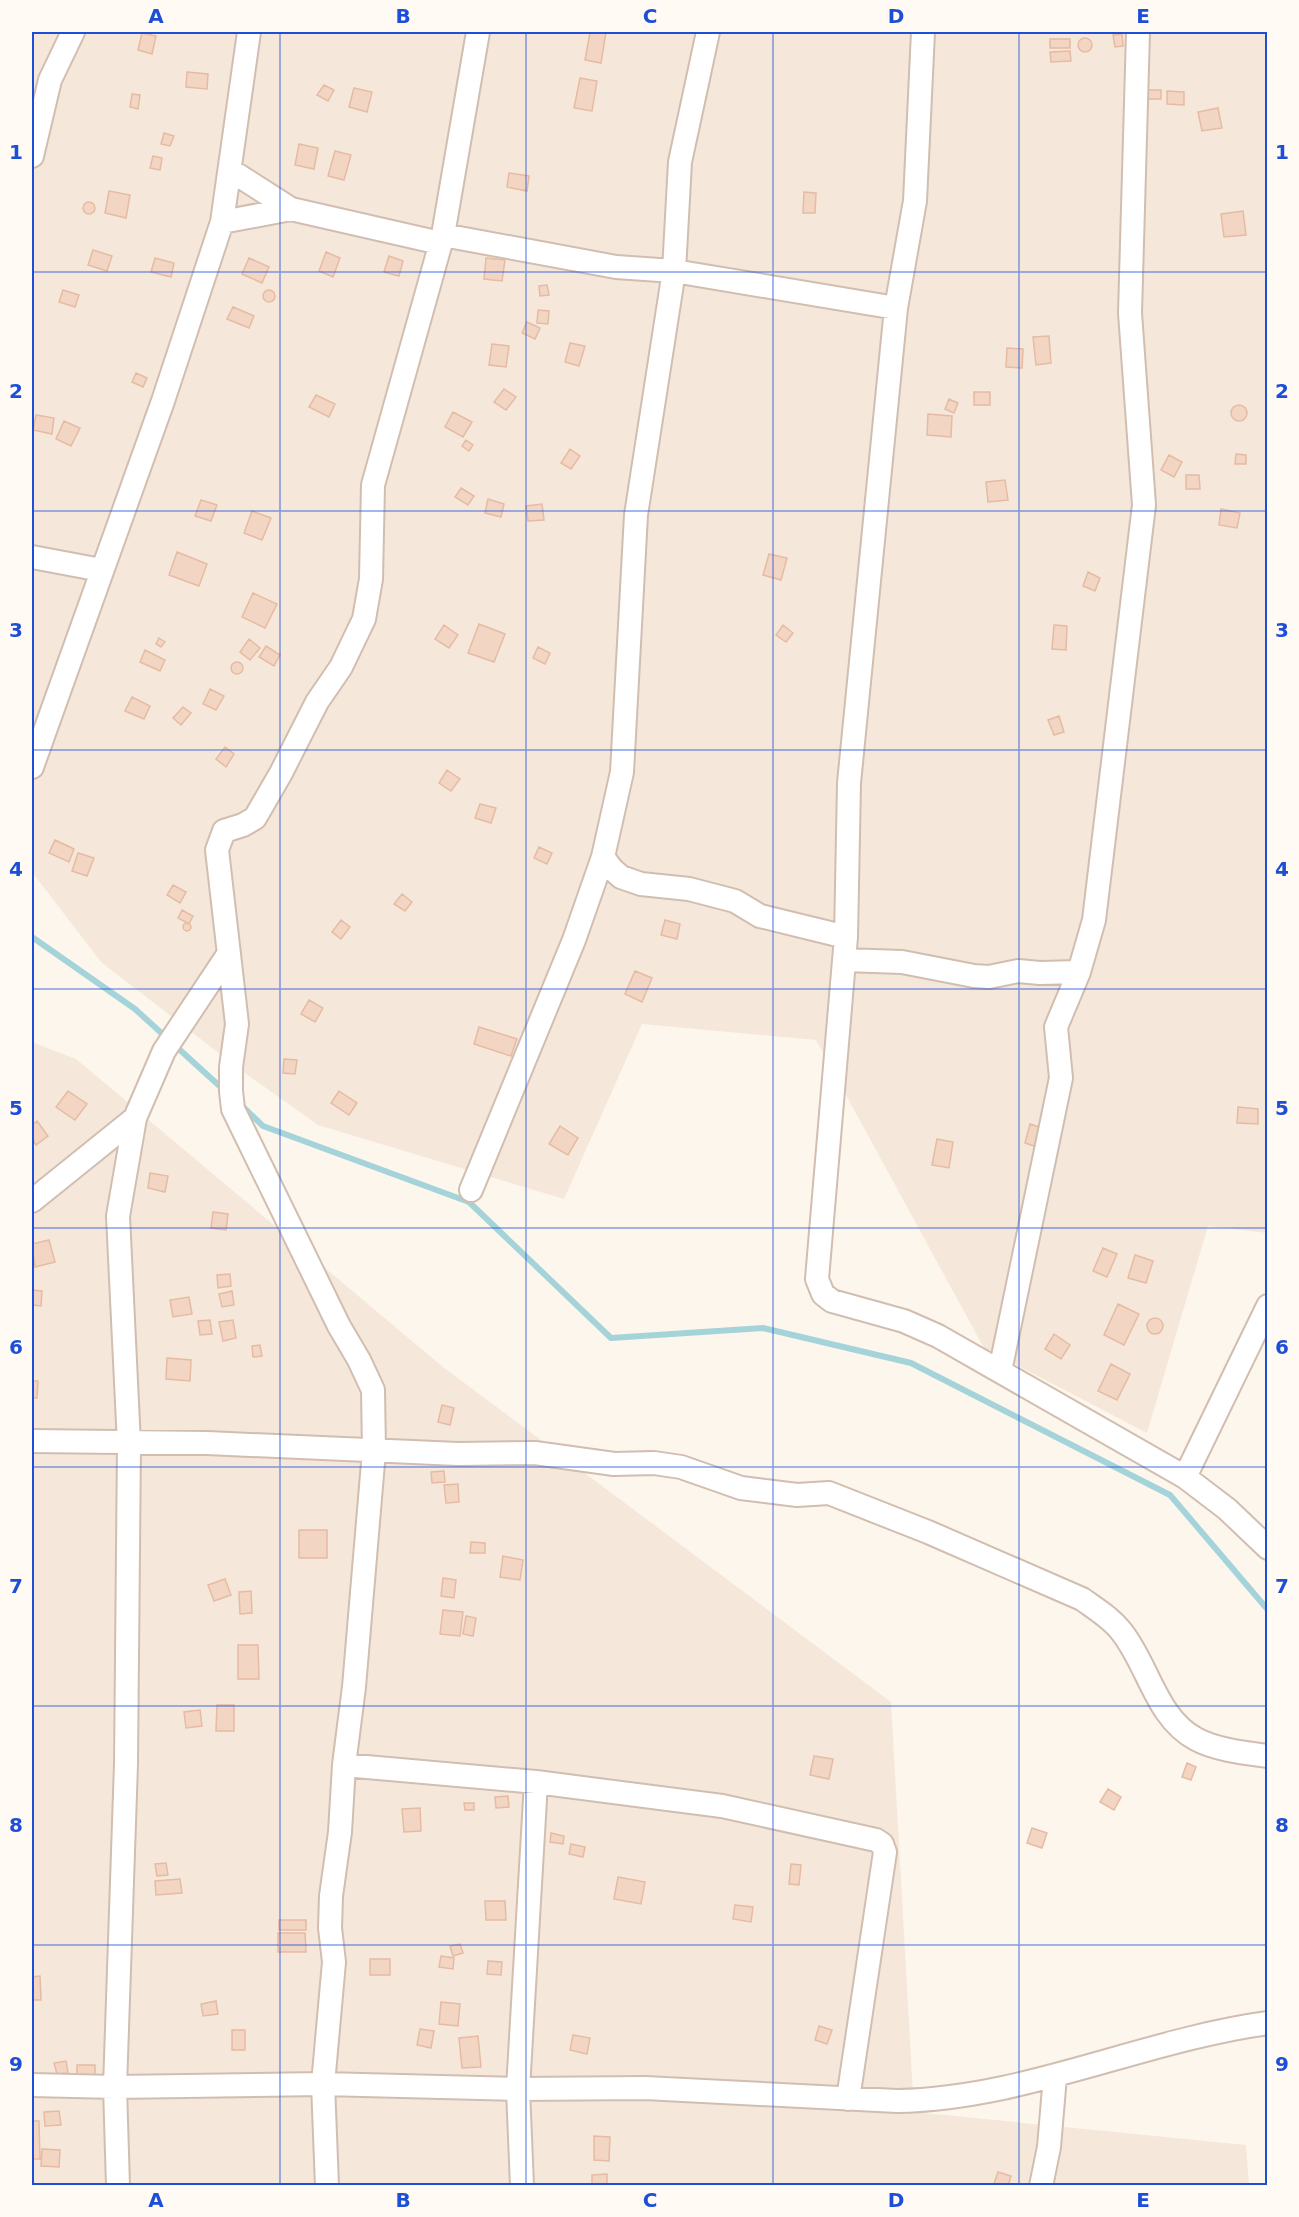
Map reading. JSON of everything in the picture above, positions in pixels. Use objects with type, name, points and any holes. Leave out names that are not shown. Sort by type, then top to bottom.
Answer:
[{"type":"street","points":[[32,156],[50,80],[73,32]]},
{"type":"street","points":[[32,767],[163,400],[222,222],[249,32]]},
{"type":"street","points":[[327,2186],[323,2084],[334,1962],[330,1928],[374,1451],[373,1390],[233,1109],[231,1067],[237,1024],[216,850],[224,831],[243,825],[255,818],[317,702],[341,667],[364,619],[371,579],[373,485],[442,239],[478,32]]},
{"type":"street","points":[[471,1190],[574,940],[603,857],[622,772],[636,515],[674,271],[680,162],[708,32]]},
{"type":"street","points":[[923,32],[915,201],[896,308],[849,783],[846,937],[817,1279],[823,1294],[832,1301],[904,1321],[938,1336],[1185,1477],[1227,1509],[1268,1548]]},
{"type":"street","points":[[1000,1371],[1061,1078],[1056,1027],[1079,972],[1094,920],[1144,506],[1130,313],[1137,32]]},
{"type":"street","points":[[230,170],[291,209],[442,239],[616,267],[674,271],[896,308]]},
{"type":"street","points":[[222,222],[291,209]]},
{"type":"street","points":[[32,556],[101,570]]},
{"type":"street","points":[[603,857],[621,876],[641,884],[689,889],[735,901],[760,916],[846,937]]},
{"type":"street","points":[[118,2186],[116,2087],[126,1764],[129,1443],[118,1216],[135,1118],[164,1051],[229,953]]},
{"type":"street","points":[[844,960],[902,962],[989,977],[1018,971],[1079,972]]},
{"type":"street","points":[[32,1201],[135,1118]]},
{"type":"street","points":[[1185,1477],[1268,1306]]},
{"type":"street","points":[[32,1441],[207,1443],[458,1454],[535,1454],[614,1464],[654,1463],[681,1467],[741,1488],[774,1494],[829,1493],[928,1532],[1082,1599],[1122,1632],[1176,1724],[1196,1740],[1234,1751],[1268,1756]]},
{"type":"street","points":[[344,1765],[536,1782],[722,1806],[876,1839],[882,1844],[885,1852],[848,2099]]},
{"type":"street","points":[[522,2186],[518,2089],[536,1782]]},
{"type":"street","points":[[32,2085],[116,2087],[323,2084],[518,2089],[645,2088],[897,2102],[936,2101],[1055,2076],[1232,2028],[1268,2023]]},
{"type":"street","points":[[1041,2186],[1049,2147],[1055,2076]]},
{"type":"shaded area","points":[[32,32],[1267,32],[1267,1233],[1208,1226],[1147,1433],[984,1348],[816,1040],[642,1024],[564,1199],[318,1125],[242,1071],[101,962],[32,872]]},
{"type":"shaded area","points":[[32,1042],[76,1059],[443,1367],[891,1702],[914,2112],[1246,2145],[1249,2185],[32,2185]]},
{"type":"building","points":[[590,32],[606,32],[601,63],[585,60]]},
{"type":"building","points":[[142,33],[156,36],[152,54],[138,50]]},
{"type":"building","points":[[1122,34],[1123,46],[1115,47],[1113,35]]},
{"type":"building","points":[[1085,38],[1090,40],[1092,45],[1090,50],[1085,52],[1080,50],[1078,45],[1080,40]]},
{"type":"building","points":[[1050,39],[1070,39],[1070,48],[1050,48]]},
{"type":"building","points":[[1070,51],[1071,61],[1051,62],[1050,52]]},
{"type":"building","points":[[187,72],[208,74],[207,89],[186,87]]},
{"type":"building","points":[[580,78],[597,81],[592,111],[574,108]]},
{"type":"building","points":[[324,85],[334,90],[328,101],[317,95]]},
{"type":"building","points":[[354,88],[372,92],[367,112],[349,107]]},
{"type":"building","points":[[1148,90],[1161,90],[1161,99],[1148,99]]},
{"type":"building","points":[[1167,91],[1184,92],[1184,105],[1167,104]]},
{"type":"building","points":[[132,94],[140,95],[138,109],[130,107]]},
{"type":"building","points":[[1218,108],[1222,128],[1202,131],[1198,112]]},
{"type":"building","points":[[164,133],[174,136],[170,146],[161,144]]},
{"type":"building","points":[[299,144],[318,148],[314,169],[295,165]]},
{"type":"building","points":[[335,151],[351,155],[344,180],[328,176]]},
{"type":"building","points":[[153,156],[162,158],[160,170],[150,168]]},
{"type":"building","points":[[509,173],[529,176],[527,191],[507,187]]},
{"type":"building","points":[[109,191],[130,195],[126,218],[105,213]]},
{"type":"building","points":[[804,192],[816,193],[815,213],[803,213]]},
{"type":"building","points":[[91,202],[95,208],[91,214],[87,214],[83,206]]},
{"type":"building","points":[[1243,211],[1246,235],[1224,237],[1221,214]]},
{"type":"building","points":[[93,250],[112,256],[107,271],[88,265]]},
{"type":"building","points":[[326,252],[340,258],[333,277],[319,271]]},
{"type":"building","points":[[389,256],[403,261],[399,276],[384,272]]},
{"type":"building","points":[[155,258],[174,263],[171,277],[151,272]]},
{"type":"building","points":[[249,258],[269,267],[262,283],[242,274]]},
{"type":"building","points":[[486,258],[505,260],[502,281],[484,279]]},
{"type":"building","points":[[547,285],[549,295],[540,296],[539,286]]},
{"type":"building","points":[[63,290],[79,295],[75,307],[59,302]]},
{"type":"building","points":[[271,290],[275,296],[271,302],[267,302],[263,294]]},
{"type":"building","points":[[233,307],[254,316],[249,328],[227,319]]},
{"type":"building","points":[[538,310],[549,311],[548,324],[537,323]]},
{"type":"building","points":[[527,322],[540,328],[535,339],[522,333]]},
{"type":"building","points":[[1049,336],[1051,363],[1036,365],[1033,337]]},
{"type":"building","points":[[570,343],[585,346],[579,366],[565,362]]},
{"type":"building","points":[[492,344],[509,346],[506,367],[489,365]]},
{"type":"building","points":[[1007,348],[1023,349],[1022,368],[1006,367]]},
{"type":"building","points":[[136,373],[147,378],[143,387],[132,382]]},
{"type":"building","points":[[504,389],[516,397],[506,410],[494,402]]},
{"type":"building","points":[[974,392],[990,392],[990,405],[974,405]]},
{"type":"building","points":[[316,395],[335,404],[329,417],[309,407]]},
{"type":"building","points":[[949,399],[958,403],[954,413],[945,409]]},
{"type":"building","points":[[1239,405],[1245,407],[1247,413],[1245,419],[1239,421],[1233,419],[1231,413],[1233,407]]},
{"type":"building","points":[[453,412],[472,422],[463,437],[445,427]]},
{"type":"building","points":[[928,414],[952,416],[951,437],[927,435]]},
{"type":"building","points":[[36,415],[54,418],[52,434],[33,430]]},
{"type":"building","points":[[64,421],[80,428],[71,446],[56,439]]},
{"type":"building","points":[[466,440],[473,445],[469,451],[462,446]]},
{"type":"building","points":[[570,449],[580,456],[571,469],[561,463]]},
{"type":"building","points":[[1236,454],[1246,455],[1246,464],[1235,464]]},
{"type":"building","points":[[1169,455],[1182,462],[1174,477],[1161,470]]},
{"type":"building","points":[[1186,475],[1199,475],[1200,489],[1186,489]]},
{"type":"building","points":[[1005,480],[1008,500],[988,502],[986,482]]},
{"type":"building","points":[[461,488],[474,496],[468,505],[455,497]]},
{"type":"building","points":[[488,499],[504,504],[501,517],[485,513]]},
{"type":"building","points":[[201,500],[217,505],[211,521],[195,516]]},
{"type":"building","points":[[542,504],[544,520],[528,521],[526,506]]},
{"type":"building","points":[[1221,509],[1240,513],[1237,528],[1219,525]]},
{"type":"building","points":[[252,511],[271,518],[262,540],[244,533]]},
{"type":"building","points":[[177,552],[207,564],[199,586],[169,575]]},
{"type":"building","points":[[769,554],[787,558],[781,580],[763,575]]},
{"type":"building","points":[[1088,572],[1100,578],[1095,591],[1083,586]]},
{"type":"building","points":[[253,593],[277,604],[265,628],[242,617]]},
{"type":"building","points":[[479,624],[505,634],[494,662],[468,653]]},
{"type":"building","points":[[444,625],[458,635],[449,648],[435,639]]},
{"type":"building","points":[[783,625],[793,633],[786,642],[776,635]]},
{"type":"building","points":[[1054,625],[1067,626],[1066,650],[1052,649]]},
{"type":"building","points":[[159,638],[165,642],[161,647],[156,644]]},
{"type":"building","points":[[249,639],[260,648],[250,660],[240,652]]},
{"type":"building","points":[[266,646],[280,655],[274,666],[259,657]]},
{"type":"building","points":[[538,647],[550,653],[545,664],[533,658]]},
{"type":"building","points":[[145,650],[165,660],[160,671],[140,662]]},
{"type":"building","points":[[237,662],[243,668],[237,674],[231,668]]},
{"type":"building","points":[[210,689],[224,696],[216,710],[203,704]]},
{"type":"building","points":[[132,697],[150,706],[144,719],[125,711]]},
{"type":"building","points":[[183,707],[191,713],[181,725],[173,718]]},
{"type":"building","points":[[1059,716],[1064,732],[1054,735],[1048,720]]},
{"type":"building","points":[[225,747],[234,754],[226,767],[216,759]]},
{"type":"building","points":[[447,770],[460,779],[451,791],[439,783]]},
{"type":"building","points":[[480,804],[496,808],[491,823],[475,818]]},
{"type":"building","points":[[55,840],[74,849],[69,862],[49,853]]},
{"type":"building","points":[[539,847],[552,853],[547,864],[534,858]]},
{"type":"building","points":[[78,853],[94,858],[87,876],[72,871]]},
{"type":"building","points":[[173,885],[186,892],[180,903],[167,895]]},
{"type":"building","points":[[402,894],[412,902],[405,911],[394,904]]},
{"type":"building","points":[[182,910],[193,916],[189,924],[178,918]]},
{"type":"building","points":[[341,920],[350,927],[341,939],[332,932]]},
{"type":"building","points":[[665,920],[680,924],[677,939],[661,935]]},
{"type":"building","points":[[187,923],[191,927],[187,931],[183,927]]},
{"type":"building","points":[[635,971],[652,978],[642,1002],[625,994]]},
{"type":"building","points":[[309,1000],[323,1008],[315,1022],[301,1014]]},
{"type":"building","points":[[479,1027],[517,1039],[511,1056],[474,1044]]},
{"type":"building","points":[[284,1059],[297,1060],[295,1074],[283,1073]]},
{"type":"building","points":[[68,1091],[87,1104],[75,1120],[56,1107]]},
{"type":"building","points":[[339,1091],[357,1103],[349,1115],[331,1103]]},
{"type":"building","points":[[1238,1107],[1258,1109],[1258,1124],[1237,1123]]},
{"type":"building","points":[[37,1121],[48,1136],[36,1145],[32,1139],[32,1125]]},
{"type":"building","points":[[1030,1124],[1042,1128],[1037,1147],[1025,1143]]},
{"type":"building","points":[[560,1126],[578,1138],[568,1155],[549,1144]]},
{"type":"building","points":[[937,1139],[953,1142],[949,1168],[932,1165]]},
{"type":"building","points":[[150,1173],[168,1176],[165,1192],[148,1188]]},
{"type":"building","points":[[213,1212],[228,1214],[226,1230],[211,1228]]},
{"type":"building","points":[[49,1240],[55,1262],[35,1267],[32,1244]]},
{"type":"building","points":[[1103,1248],[1117,1254],[1107,1277],[1093,1271]]},
{"type":"building","points":[[1135,1255],[1153,1261],[1146,1283],[1128,1278]]},
{"type":"building","points":[[230,1274],[231,1286],[218,1288],[217,1275]]},
{"type":"building","points":[[32,1290],[42,1291],[41,1306],[32,1305]]},
{"type":"building","points":[[232,1291],[234,1305],[222,1307],[219,1294]]},
{"type":"building","points":[[189,1297],[192,1314],[173,1317],[170,1300]]},
{"type":"building","points":[[1118,1304],[1139,1314],[1124,1345],[1104,1335]]},
{"type":"building","points":[[1155,1318],[1161,1320],[1163,1326],[1161,1332],[1155,1334],[1149,1332],[1147,1326],[1149,1320]]},
{"type":"building","points":[[210,1320],[212,1334],[200,1335],[198,1321]]},
{"type":"building","points":[[233,1320],[236,1338],[223,1341],[219,1322]]},
{"type":"building","points":[[1054,1334],[1070,1345],[1061,1359],[1045,1349]]},
{"type":"building","points":[[260,1345],[262,1356],[253,1357],[252,1346]]},
{"type":"building","points":[[167,1358],[191,1360],[190,1381],[166,1379]]},
{"type":"building","points":[[1111,1364],[1130,1374],[1117,1400],[1098,1391]]},
{"type":"building","points":[[32,1381],[38,1381],[37,1398],[32,1398]]},
{"type":"building","points":[[442,1405],[454,1408],[450,1425],[438,1422]]},
{"type":"building","points":[[444,1471],[445,1482],[432,1483],[431,1472]]},
{"type":"building","points":[[458,1484],[459,1502],[446,1503],[444,1485]]},
{"type":"building","points":[[299,1530],[327,1530],[327,1558],[299,1558]]},
{"type":"building","points":[[471,1542],[485,1543],[485,1553],[470,1553]]},
{"type":"building","points":[[503,1556],[523,1560],[520,1580],[500,1577]]},
{"type":"building","points":[[443,1578],[456,1580],[454,1598],[441,1596]]},
{"type":"building","points":[[225,1579],[231,1595],[214,1601],[208,1585]]},
{"type":"building","points":[[251,1591],[252,1613],[240,1614],[239,1592]]},
{"type":"building","points":[[443,1610],[463,1612],[460,1636],[440,1634]]},
{"type":"building","points":[[466,1616],[476,1618],[473,1636],[463,1634]]},
{"type":"building","points":[[238,1645],[258,1645],[259,1679],[238,1679]]},
{"type":"building","points":[[217,1705],[234,1705],[234,1731],[216,1731]]},
{"type":"building","points":[[200,1710],[202,1726],[186,1728],[184,1712]]},
{"type":"building","points":[[814,1756],[833,1759],[829,1779],[810,1775]]},
{"type":"building","points":[[1187,1763],[1196,1767],[1191,1780],[1182,1777]]},
{"type":"building","points":[[1108,1789],[1121,1797],[1114,1810],[1100,1802]]},
{"type":"building","points":[[508,1796],[509,1807],[496,1808],[495,1797]]},
{"type":"building","points":[[464,1803],[474,1803],[474,1810],[465,1810]]},
{"type":"building","points":[[420,1808],[421,1831],[404,1832],[402,1809]]},
{"type":"building","points":[[1032,1828],[1047,1833],[1042,1848],[1027,1843]]},
{"type":"building","points":[[551,1833],[564,1836],[563,1844],[550,1842]]},
{"type":"building","points":[[571,1844],[585,1847],[583,1857],[569,1854]]},
{"type":"building","points":[[166,1863],[168,1875],[157,1876],[155,1864]]},
{"type":"building","points":[[791,1864],[801,1865],[799,1885],[789,1884]]},
{"type":"building","points":[[618,1877],[645,1882],[641,1904],[614,1899]]},
{"type":"building","points":[[180,1879],[182,1893],[156,1895],[155,1881]]},
{"type":"building","points":[[485,1901],[505,1901],[506,1920],[486,1920]]},
{"type":"building","points":[[735,1905],[753,1907],[751,1922],[733,1919]]},
{"type":"building","points":[[279,1920],[306,1920],[306,1930],[279,1930]]},
{"type":"building","points":[[278,1933],[305,1933],[306,1952],[278,1952]]},
{"type":"building","points":[[460,1944],[463,1953],[453,1956],[450,1946]]},
{"type":"building","points":[[441,1956],[454,1958],[453,1969],[439,1967]]},
{"type":"building","points":[[370,1959],[390,1959],[390,1975],[370,1975]]},
{"type":"building","points":[[488,1961],[502,1962],[501,1975],[487,1974]]},
{"type":"building","points":[[40,1976],[41,2000],[32,2000],[32,1977]]},
{"type":"building","points":[[216,2001],[218,2014],[203,2016],[201,2004]]},
{"type":"building","points":[[441,2002],[460,2004],[458,2026],[439,2024]]},
{"type":"building","points":[[819,2026],[832,2030],[827,2044],[815,2040]]},
{"type":"building","points":[[420,2029],[434,2031],[431,2048],[417,2045]]},
{"type":"building","points":[[232,2030],[245,2030],[245,2050],[232,2050]]},
{"type":"building","points":[[573,2035],[590,2038],[587,2054],[570,2050]]},
{"type":"building","points":[[478,2036],[481,2067],[462,2068],[459,2038]]},
{"type":"building","points":[[66,2061],[68,2073],[57,2074],[54,2063]]},
{"type":"building","points":[[77,2065],[95,2065],[95,2076],[77,2076]]},
{"type":"building","points":[[59,2111],[61,2125],[45,2126],[44,2112]]},
{"type":"building","points":[[32,2121],[39,2121],[40,2159],[32,2159]]},
{"type":"building","points":[[594,2136],[610,2137],[609,2161],[594,2160]]},
{"type":"building","points":[[42,2149],[60,2150],[59,2167],[41,2166]]},
{"type":"building","points":[[998,2172],[1011,2176],[1008,2186],[994,2184]]},
{"type":"building","points":[[607,2174],[607,2186],[592,2186],[592,2175]]},
{"type":"waterway","points":[[32,937],[135,1009],[225,1091]]},
{"type":"waterway","points":[[242,1106],[263,1126],[469,1202],[611,1338],[763,1328],[911,1363],[1170,1495],[1268,1610]]}]
